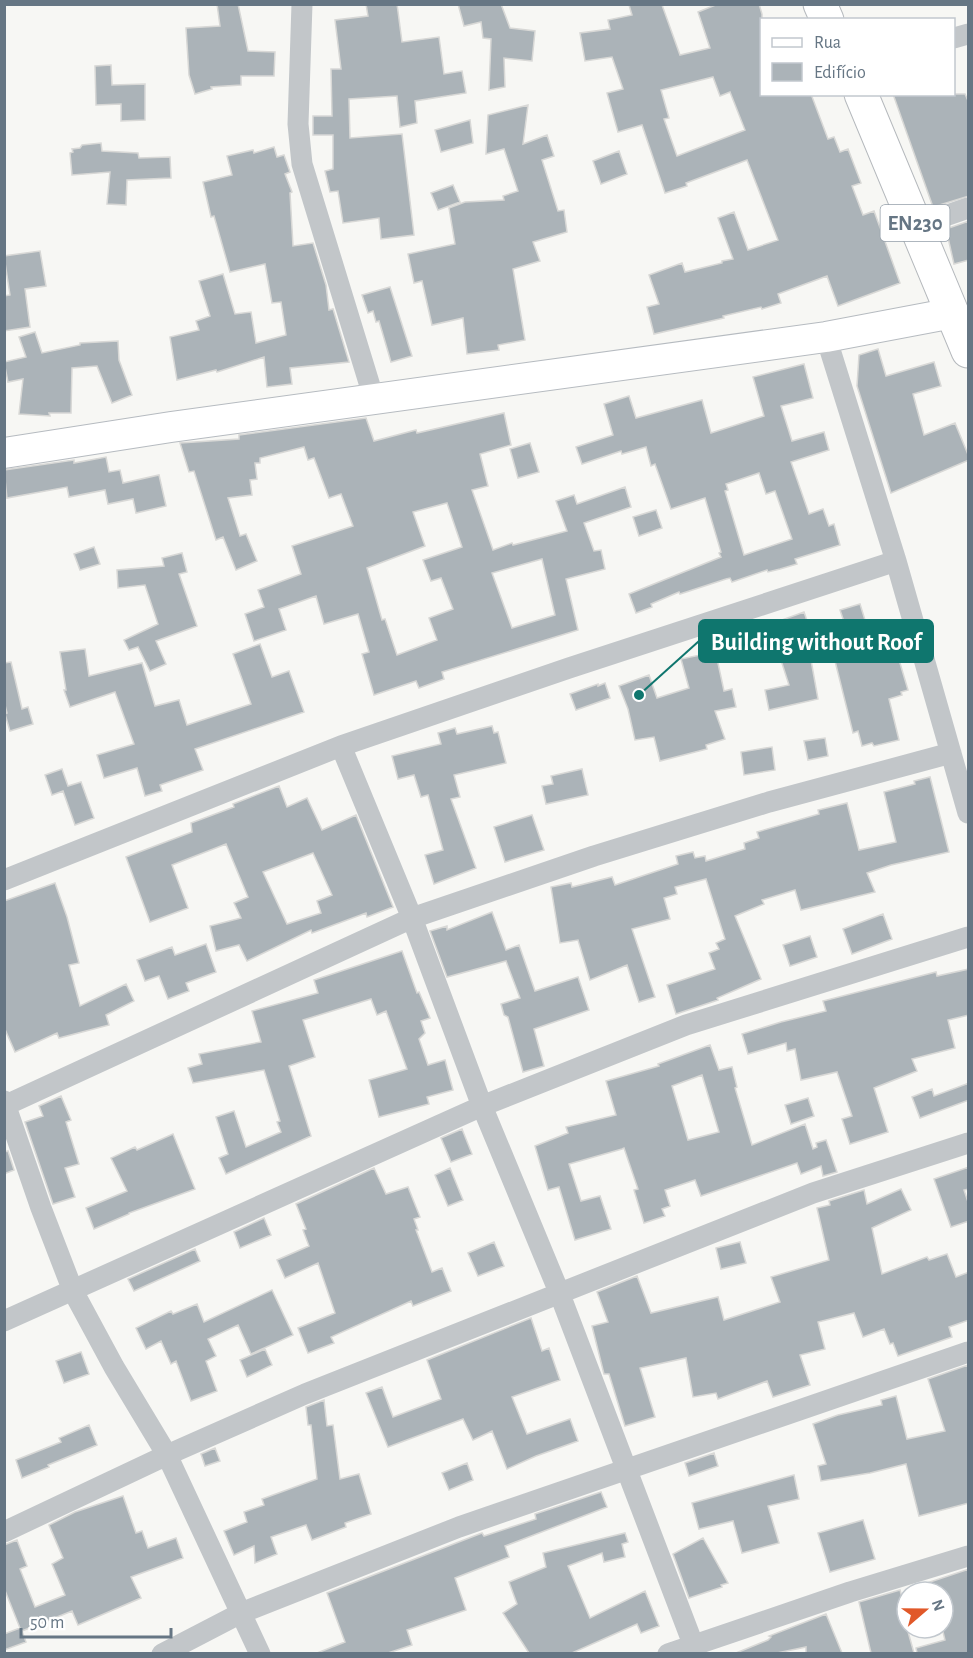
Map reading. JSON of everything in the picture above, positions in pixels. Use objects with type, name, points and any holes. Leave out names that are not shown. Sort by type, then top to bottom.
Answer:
[{"type":"main road","points":[[820,4],[826,18]]},
{"type":"main road","name":"EN230","points":[[862,96],[916,226],[961,312],[969,351]]},
{"type":"street","points":[[302,4],[298,124],[302,164],[374,399]]},
{"type":"street","points":[[916,226],[969,208]]},
{"type":"street","points":[[6,447],[826,337],[961,312]]},
{"type":"street","points":[[826,337],[896,561],[969,813]]},
{"type":"street","points":[[4,880],[341,746],[569,668],[896,561]]},
{"type":"street","points":[[341,746],[412,918],[482,1106],[559,1292],[693,1644]]},
{"type":"street","points":[[260,1653],[167,1455],[114,1367],[73,1290],[41,1208],[5,1104],[412,918],[594,856],[758,805],[951,753]]},
{"type":"street","points":[[4,1320],[482,1106],[686,1025],[969,937]]},
{"type":"street","points":[[4,1532],[167,1455],[305,1394],[813,1193],[969,1143]]},
{"type":"street","points":[[162,1653],[241,1613],[459,1527],[969,1353]]},
{"type":"street","points":[[668,1653],[850,1592],[969,1557]]},
{"type":"building","points":[[217,4],[238,4],[248,51],[275,52],[274,76],[241,76],[241,85],[211,87],[212,89],[195,94],[189,75],[186,28],[220,26]]},
{"type":"building","points":[[366,4],[397,4],[402,42],[439,37],[444,74],[462,71],[466,93],[415,101],[417,123],[400,127],[397,96],[349,99],[350,138],[402,134],[414,235],[381,239],[379,218],[343,223],[338,191],[330,192],[325,171],[333,169],[333,135],[313,135],[313,116],[332,116],[331,69],[341,69],[335,20],[368,16]]},
{"type":"building","points":[[458,4],[501,4],[510,28],[535,31],[532,61],[504,58],[505,87],[489,90],[491,39],[483,38],[481,22],[464,26]]},
{"type":"building","points":[[718,4],[759,4],[762,14],[760,18],[760,96],[812,96],[828,139],[834,137],[840,152],[848,149],[861,183],[852,186],[863,215],[874,211],[900,283],[838,306],[827,276],[778,294],[781,303],[654,334],[647,307],[659,304],[649,275],[682,263],[685,272],[733,259],[718,218],[734,212],[748,250],[778,240],[747,160],[665,193],[642,125],[618,132],[607,93],[623,89],[612,57],[585,61],[580,33],[610,29],[608,20],[632,15],[629,5],[662,5],[680,55],[710,48],[698,12]],"holes":[[[713,77],[720,96],[730,92],[745,130],[677,156],[664,119],[669,118],[661,90]]]},
{"type":"building","points":[[111,65],[112,85],[145,84],[145,120],[121,121],[121,104],[96,105],[95,66]]},
{"type":"building","points":[[965,94],[969,103],[969,196],[933,207],[894,96]]},
{"type":"building","points":[[528,105],[523,144],[547,135],[554,156],[542,160],[558,211],[564,210],[567,232],[533,242],[540,261],[513,269],[525,340],[498,345],[499,350],[467,354],[463,318],[432,325],[422,281],[414,283],[408,254],[455,244],[449,208],[465,202],[504,200],[503,196],[518,191],[504,149],[486,154],[488,115]]},
{"type":"building","points":[[470,120],[473,143],[441,152],[435,130]]},
{"type":"building","points":[[101,143],[102,151],[138,153],[139,158],[170,157],[171,178],[127,180],[126,205],[107,204],[110,172],[72,175],[70,153],[73,152],[72,149],[80,148],[82,145]]},
{"type":"building","points":[[274,147],[277,157],[284,155],[290,172],[285,174],[292,192],[290,193],[293,246],[313,243],[326,285],[329,310],[333,309],[349,362],[290,368],[292,384],[267,387],[264,357],[217,372],[216,370],[177,380],[170,337],[199,330],[196,321],[210,316],[199,281],[223,274],[235,314],[251,312],[256,343],[286,335],[281,302],[272,303],[265,264],[230,272],[214,216],[211,217],[203,182],[232,175],[227,156],[253,150],[254,153]]},
{"type":"building","points":[[619,151],[627,174],[601,184],[593,161]]},
{"type":"building","points":[[453,185],[460,202],[438,210],[431,193]]},
{"type":"building","points":[[969,221],[969,260],[954,264],[946,229]]},
{"type":"building","points":[[40,251],[46,286],[25,289],[30,327],[4,331],[4,296],[10,295],[4,256]]},
{"type":"building","points":[[390,287],[412,356],[391,362],[379,321],[376,322],[373,311],[368,313],[362,295]]},
{"type":"building","points":[[35,332],[42,353],[80,345],[80,343],[118,341],[119,360],[132,395],[112,403],[97,366],[72,368],[71,413],[49,413],[50,416],[19,414],[23,379],[8,382],[4,362],[26,357],[19,337]]},
{"type":"building","points":[[878,349],[886,376],[934,362],[941,386],[913,394],[924,435],[955,423],[969,457],[969,460],[891,493],[857,386],[859,355]]},
{"type":"building","points":[[804,364],[813,398],[781,406],[792,441],[824,432],[829,450],[791,462],[809,514],[823,509],[829,526],[834,524],[840,545],[795,559],[797,564],[780,569],[768,572],[767,570],[732,582],[730,578],[680,594],[679,592],[636,613],[629,594],[721,557],[705,498],[671,509],[655,464],[651,466],[646,447],[622,454],[621,451],[582,464],[576,447],[613,435],[604,404],[629,396],[636,418],[702,400],[711,433],[764,416],[753,377]],"holes":[[[759,473],[766,494],[775,491],[792,539],[744,555],[725,491],[728,490],[726,484]]]},
{"type":"building","points":[[504,413],[511,445],[480,454],[488,486],[472,490],[493,550],[512,543],[513,545],[567,531],[556,501],[574,495],[577,504],[625,487],[631,507],[584,523],[594,551],[601,550],[605,569],[566,579],[578,630],[442,672],[444,679],[419,688],[416,681],[374,695],[362,654],[369,652],[358,614],[324,624],[316,596],[279,609],[286,630],[254,641],[245,614],[264,607],[258,590],[301,574],[292,546],[353,526],[341,494],[329,498],[314,458],[308,460],[304,447],[260,458],[260,463],[255,463],[257,479],[250,480],[252,495],[228,498],[240,536],[246,534],[257,561],[236,570],[223,537],[216,540],[194,471],[189,472],[180,443],[239,439],[239,435],[366,418],[374,441],[416,430],[417,433]],"holes":[[[447,503],[462,547],[423,560],[431,581],[441,578],[453,609],[429,618],[437,640],[397,655],[385,619],[382,620],[367,568],[425,546],[413,512]],[[542,559],[555,615],[512,628],[492,573]]]},
{"type":"building","points":[[530,443],[539,472],[518,478],[510,449]]},
{"type":"building","points":[[106,457],[109,472],[120,470],[123,483],[159,475],[166,506],[136,513],[133,499],[108,504],[105,490],[69,497],[67,487],[7,498],[4,470],[74,460],[74,463]]},
{"type":"building","points":[[656,510],[662,528],[639,536],[633,517]]},
{"type":"building","points":[[94,547],[100,564],[80,570],[74,554]]},
{"type":"building","points":[[182,553],[187,572],[179,574],[197,626],[156,641],[166,664],[150,671],[138,647],[129,650],[124,640],[158,624],[145,585],[118,588],[117,570],[164,566],[162,558]]},
{"type":"building","points":[[860,604],[874,649],[894,643],[908,690],[901,692],[902,695],[889,699],[899,740],[874,746],[872,743],[862,746],[858,731],[853,733],[834,657],[854,651],[840,610]]},
{"type":"building","points":[[804,612],[816,647],[809,649],[818,699],[769,710],[765,690],[789,685],[779,654],[792,650],[782,620]]},
{"type":"building","points":[[260,644],[272,677],[289,671],[304,712],[195,749],[203,770],[160,785],[162,791],[145,796],[137,768],[104,778],[97,755],[134,744],[115,692],[70,707],[64,690],[66,690],[60,652],[85,649],[89,676],[142,663],[155,706],[179,700],[187,725],[251,704],[233,654]]},
{"type":"building","points":[[716,654],[724,691],[732,689],[736,707],[715,711],[725,739],[706,745],[707,749],[660,761],[654,737],[635,740],[628,709],[619,686],[649,675],[657,698],[689,688],[681,659]]},
{"type":"building","points":[[11,662],[22,709],[28,707],[33,724],[10,731],[5,714],[7,713],[4,701],[4,663]]},
{"type":"building","points":[[605,683],[610,698],[576,710],[570,694]]},
{"type":"building","points":[[492,726],[494,733],[498,732],[506,763],[454,775],[460,797],[451,799],[476,868],[434,884],[425,855],[443,850],[428,795],[421,797],[414,775],[398,779],[392,756],[441,744],[438,733],[455,728],[457,734]]},
{"type":"building","points":[[825,738],[828,756],[808,760],[804,741]]},
{"type":"building","points":[[772,747],[775,770],[744,775],[741,752]]},
{"type":"building","points":[[62,769],[68,786],[81,782],[94,818],[75,825],[63,791],[52,795],[45,775]]},
{"type":"building","points":[[582,769],[588,795],[546,804],[542,786],[553,784],[551,776]]},
{"type":"building","points":[[930,777],[949,852],[867,873],[875,892],[801,910],[795,890],[762,900],[764,904],[735,916],[761,979],[717,998],[718,1000],[676,1014],[667,985],[715,969],[709,953],[719,949],[716,943],[725,939],[706,879],[675,887],[677,894],[664,898],[670,919],[632,929],[655,997],[639,1002],[627,965],[590,980],[578,940],[560,943],[551,887],[571,883],[572,887],[612,877],[615,885],[678,864],[676,856],[693,852],[695,858],[705,856],[706,861],[745,849],[744,843],[759,838],[757,832],[819,814],[818,810],[847,803],[859,850],[896,842],[884,792],[915,784],[914,781]]},
{"type":"building","points":[[279,786],[287,807],[307,798],[322,830],[356,815],[393,907],[367,917],[366,913],[312,933],[311,930],[247,961],[239,945],[216,951],[210,926],[241,918],[234,903],[248,897],[226,844],[172,865],[188,908],[150,922],[126,857],[192,832],[191,823],[234,807],[233,804]],"holes":[[[313,853],[332,895],[317,901],[321,913],[287,924],[263,872]]]},
{"type":"building","points":[[532,815],[544,850],[505,862],[494,827]]},
{"type":"building","points":[[55,883],[79,963],[69,965],[80,1006],[126,984],[134,1001],[106,1015],[109,1025],[59,1038],[57,1033],[15,1052],[4,1027],[4,901]]},
{"type":"building","points":[[492,912],[506,950],[519,945],[535,991],[578,977],[589,1010],[534,1029],[544,1066],[523,1072],[508,1017],[504,1015],[501,1004],[520,998],[506,961],[447,977],[430,931],[447,926],[447,930]]},
{"type":"building","points":[[883,914],[892,939],[852,954],[843,929]]},
{"type":"building","points":[[810,936],[817,957],[790,966],[783,945]]},
{"type":"building","points":[[206,944],[216,972],[186,983],[189,991],[168,999],[159,976],[145,981],[137,960],[172,947],[175,955]]},
{"type":"building","points":[[402,951],[417,993],[419,992],[430,1018],[421,1021],[425,1033],[419,1039],[428,1065],[445,1060],[453,1090],[427,1097],[429,1104],[379,1117],[369,1080],[407,1069],[386,1011],[377,1015],[371,999],[303,1020],[315,1057],[289,1066],[311,1136],[226,1174],[219,1158],[228,1154],[216,1117],[234,1111],[246,1147],[281,1132],[277,1122],[280,1121],[264,1070],[193,1083],[188,1068],[202,1064],[199,1054],[261,1042],[252,1011],[318,993],[314,980]]},
{"type":"building","points":[[969,969],[969,1015],[948,1020],[955,1048],[912,1059],[917,1071],[874,1088],[888,1132],[850,1144],[842,1119],[852,1116],[837,1072],[801,1080],[795,1049],[787,1051],[786,1043],[748,1054],[742,1034],[826,1011],[823,1001],[936,972],[937,976]]},
{"type":"building","points":[[710,1045],[719,1070],[732,1067],[737,1087],[735,1088],[752,1145],[805,1124],[813,1149],[817,1147],[816,1143],[826,1140],[837,1172],[823,1176],[821,1166],[801,1174],[797,1163],[701,1196],[695,1180],[665,1190],[670,1206],[662,1209],[665,1216],[644,1223],[634,1190],[638,1189],[624,1148],[569,1164],[581,1201],[600,1196],[611,1229],[575,1240],[559,1187],[548,1190],[535,1146],[568,1133],[566,1127],[616,1115],[606,1081],[659,1066],[658,1064]],"holes":[[[702,1075],[719,1132],[688,1140],[672,1086]]]},
{"type":"building","points":[[969,1083],[969,1100],[920,1118],[912,1097],[932,1089],[934,1096]]},
{"type":"building","points":[[61,1096],[71,1120],[66,1122],[79,1164],[65,1168],[75,1197],[53,1204],[25,1122],[43,1116],[39,1106]]},
{"type":"building","points":[[808,1098],[814,1116],[791,1124],[785,1105]]},
{"type":"building","points":[[462,1129],[472,1154],[451,1162],[441,1138]]},
{"type":"building","points":[[173,1134],[195,1189],[129,1213],[94,1229],[86,1208],[127,1191],[111,1158],[135,1147],[137,1150]]},
{"type":"building","points":[[8,1151],[14,1170],[4,1174],[4,1152]]},
{"type":"building","points":[[969,1167],[969,1189],[964,1190],[969,1205],[969,1221],[951,1227],[934,1179]]},
{"type":"building","points":[[374,1168],[386,1194],[408,1187],[420,1217],[414,1219],[418,1230],[416,1230],[432,1272],[442,1268],[451,1291],[413,1306],[411,1301],[331,1337],[334,1343],[308,1353],[298,1328],[335,1313],[318,1263],[285,1278],[277,1260],[309,1246],[303,1230],[306,1229],[296,1204]]},
{"type":"building","points":[[450,1168],[463,1200],[448,1206],[435,1175]]},
{"type":"building","points":[[901,1189],[911,1210],[872,1228],[882,1274],[927,1257],[929,1260],[947,1254],[956,1277],[969,1272],[969,1320],[949,1327],[952,1337],[898,1356],[884,1329],[863,1337],[854,1313],[818,1322],[825,1349],[800,1355],[810,1385],[773,1397],[767,1381],[718,1399],[716,1393],[693,1397],[686,1358],[640,1368],[655,1417],[625,1426],[609,1374],[604,1374],[592,1326],[608,1322],[597,1292],[637,1276],[651,1313],[718,1297],[724,1320],[780,1302],[771,1277],[829,1260],[817,1208],[830,1205],[829,1201],[864,1190],[867,1204]]},
{"type":"building","points":[[264,1218],[271,1235],[240,1248],[234,1232]]},
{"type":"building","points":[[494,1242],[504,1266],[478,1276],[468,1253]]},
{"type":"building","points":[[740,1242],[746,1263],[721,1269],[716,1248]]},
{"type":"building","points":[[195,1249],[200,1261],[134,1291],[128,1279]]},
{"type":"building","points":[[272,1290],[293,1335],[251,1354],[238,1325],[208,1339],[216,1356],[206,1361],[217,1391],[191,1401],[176,1361],[171,1364],[161,1341],[146,1349],[136,1328],[171,1311],[173,1314],[197,1304],[204,1322]]},
{"type":"building","points":[[531,1318],[542,1351],[549,1348],[560,1380],[512,1397],[527,1434],[570,1419],[578,1441],[507,1469],[492,1431],[473,1440],[463,1419],[388,1447],[366,1393],[382,1387],[393,1417],[441,1399],[427,1360]]},
{"type":"building","points":[[265,1349],[272,1365],[247,1377],[240,1360]]},
{"type":"building","points":[[81,1352],[89,1374],[64,1383],[56,1361]]},
{"type":"building","points":[[968,1365],[969,1503],[919,1516],[906,1464],[821,1481],[818,1466],[826,1464],[813,1424],[838,1415],[882,1405],[881,1400],[896,1396],[907,1439],[945,1431],[928,1379]]},
{"type":"building","points":[[324,1400],[327,1426],[333,1425],[340,1479],[359,1474],[371,1514],[345,1523],[346,1527],[312,1540],[306,1525],[271,1537],[277,1554],[255,1563],[254,1546],[234,1555],[224,1531],[247,1522],[244,1512],[264,1505],[262,1499],[317,1479],[311,1425],[308,1425],[306,1407]]},
{"type":"building","points":[[89,1425],[97,1445],[22,1478],[16,1460],[61,1442],[59,1438]]},
{"type":"building","points":[[215,1448],[220,1461],[205,1466],[201,1454]]},
{"type":"building","points":[[714,1453],[718,1466],[689,1476],[685,1463]]},
{"type":"building","points":[[467,1463],[473,1480],[449,1490],[442,1473]]},
{"type":"building","points":[[794,1475],[799,1499],[768,1506],[779,1543],[742,1553],[733,1521],[699,1529],[692,1503]]},
{"type":"building","points":[[601,1492],[607,1507],[505,1546],[509,1557],[455,1578],[466,1610],[407,1630],[412,1645],[388,1653],[317,1653],[345,1642],[327,1593],[482,1533],[484,1536],[536,1519],[535,1514]]},
{"type":"building","points":[[123,1496],[136,1533],[142,1531],[148,1548],[176,1538],[183,1558],[131,1577],[141,1598],[78,1625],[72,1611],[22,1631],[26,1642],[4,1650],[4,1634],[20,1628],[4,1588],[4,1545],[17,1540],[27,1566],[20,1569],[35,1607],[65,1595],[52,1564],[63,1558],[49,1525],[75,1512]]},
{"type":"building","points":[[863,1520],[875,1559],[830,1572],[818,1533]]},
{"type":"building","points":[[625,1533],[628,1542],[622,1544],[625,1557],[604,1562],[602,1553],[568,1566],[590,1618],[645,1591],[659,1626],[641,1633],[637,1624],[572,1653],[529,1653],[503,1613],[517,1604],[509,1582],[546,1567],[543,1553]]},
{"type":"building","points":[[703,1538],[728,1583],[689,1598],[673,1554]]},
{"type":"building","points":[[969,1569],[969,1653],[917,1653],[916,1648],[945,1640],[955,1640],[955,1580],[936,1580]]},
{"type":"building","points":[[895,1591],[895,1640],[910,1640],[914,1653],[871,1653],[859,1602]]},
{"type":"building","points":[[826,1614],[842,1653],[806,1653],[806,1647],[777,1653],[736,1653],[768,1640],[771,1637],[769,1636]]},
{"type":"place","name":"Building without Roof","points":[[639,695]]}]
